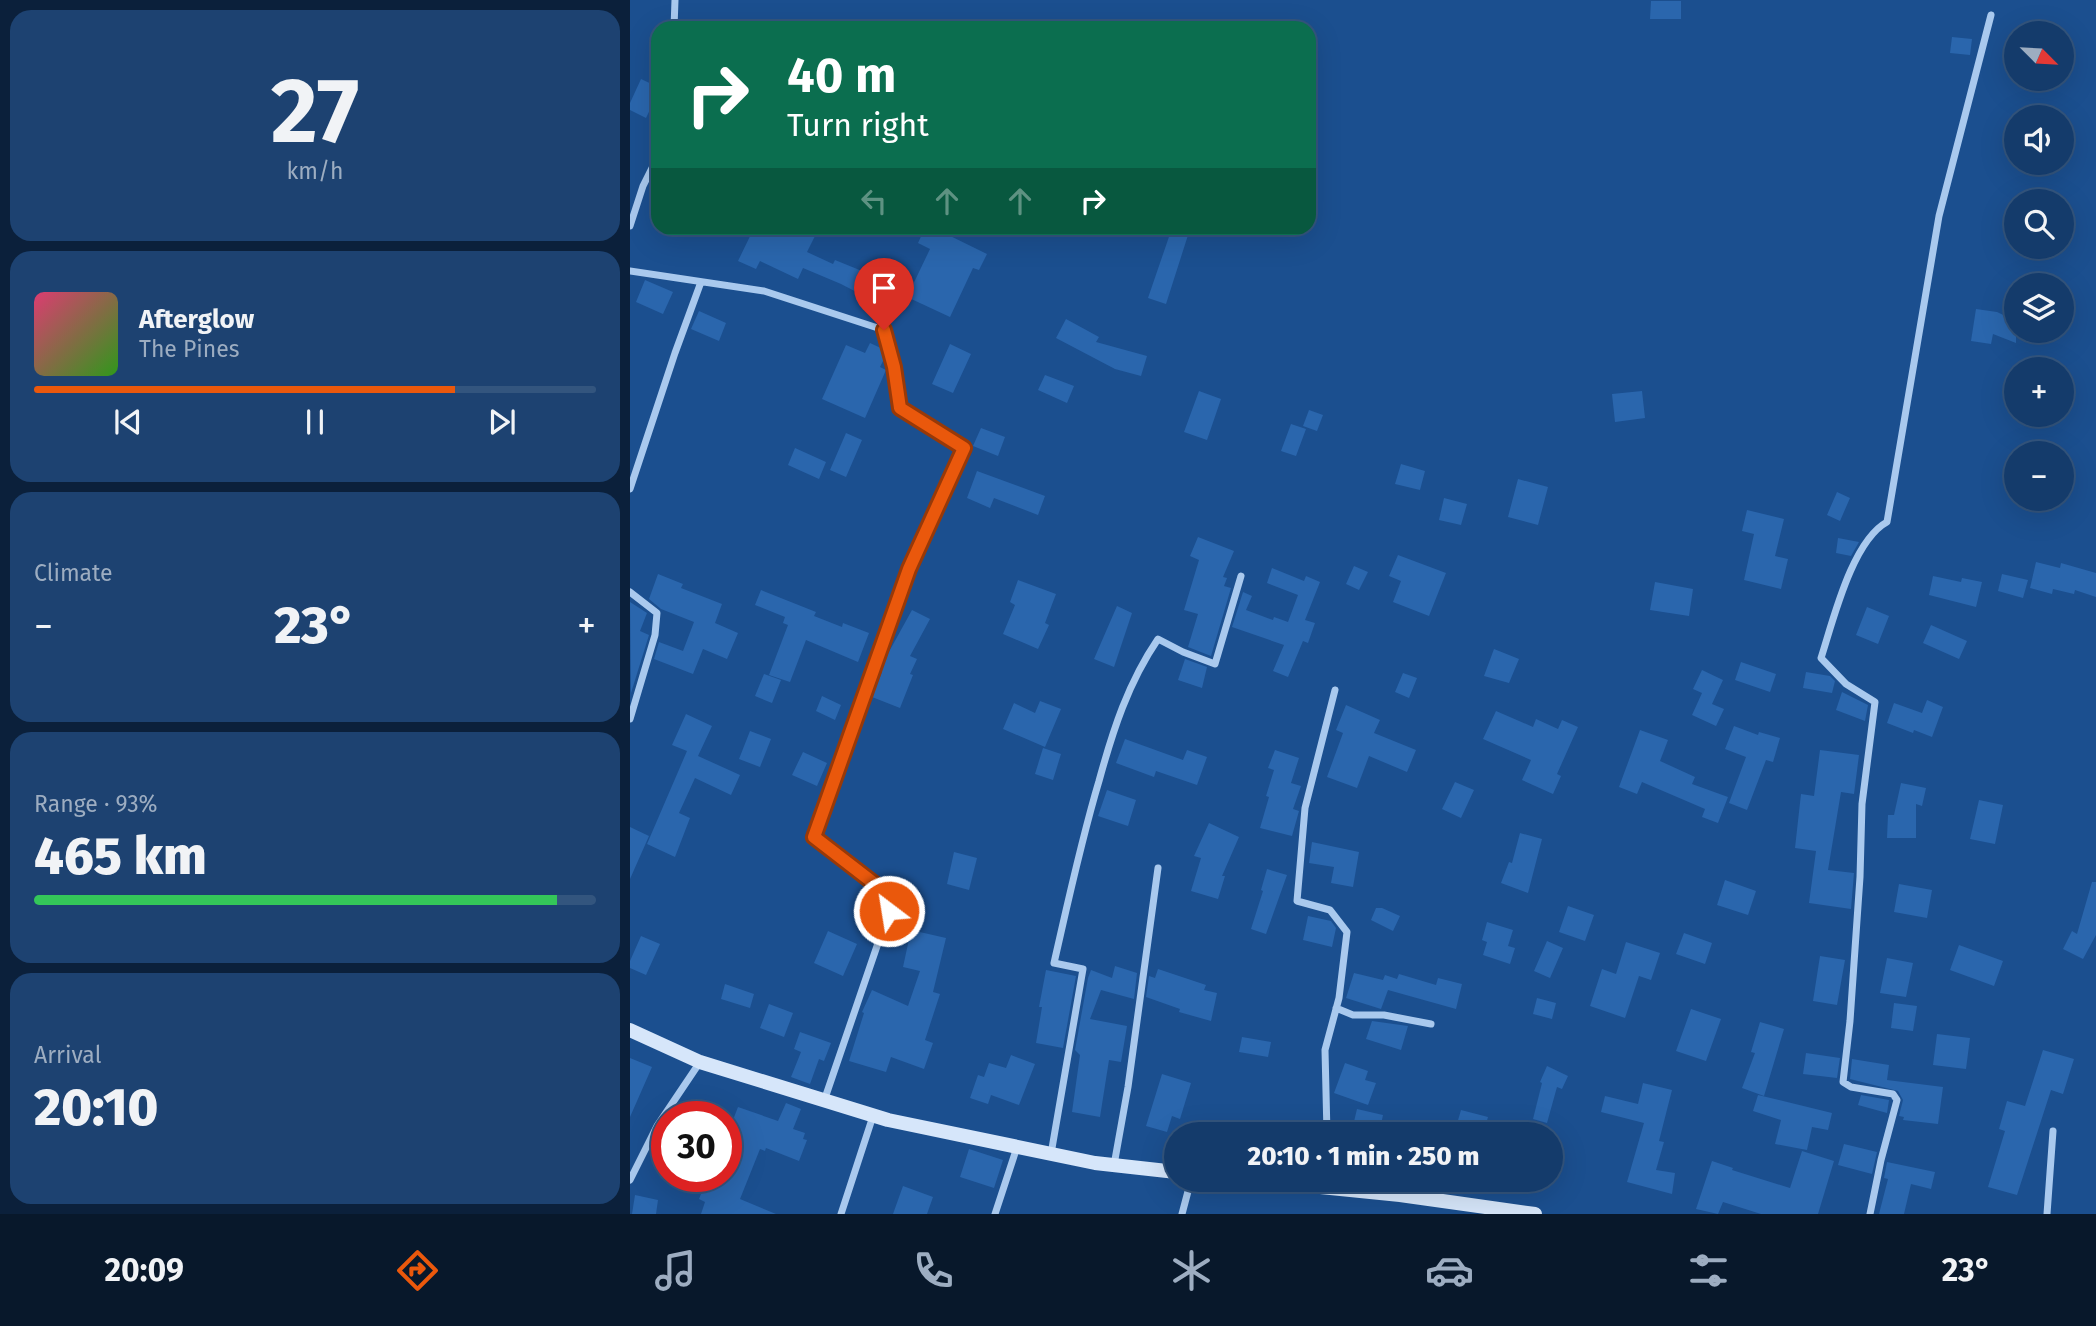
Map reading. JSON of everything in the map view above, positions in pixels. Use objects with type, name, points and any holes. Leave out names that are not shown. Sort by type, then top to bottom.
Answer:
[{"type":"main road","points":[[630,1030],[700,1062],[873,1115],[1051,1154],[1164,1171]]},
{"type":"main road","points":[[1380,1192],[1535,1214]]},
{"type":"street","points":[[674,21],[675,0]]},
{"type":"street","points":[[1870,1214],[1897,1100],[1893,1094],[1851,1087],[1843,1082],[1859,890],[1862,804],[1875,702],[1846,684],[1821,658],[1846,579],[1875,528],[1887,522],[1939,216],[1992,15]]},
{"type":"street","points":[[630,226],[651,170]]},
{"type":"street","points":[[630,271],[764,291],[884,330],[894,367],[900,408],[964,448],[909,569],[814,837],[880,888],[889,911],[824,1101]]},
{"type":"street","points":[[630,489],[701,282]]},
{"type":"street","points":[[1051,1154],[1083,969],[1054,963],[1087,820],[1118,716],[1142,663],[1158,639],[1215,664],[1241,576]]},
{"type":"street","points":[[630,592],[657,614],[655,635],[630,719]]},
{"type":"street","points":[[1327,1122],[1325,1050],[1336,1008],[1347,932],[1330,910],[1297,901],[1305,808],[1335,690]]},
{"type":"street","points":[[1114,1165],[1128,1087],[1157,868]]},
{"type":"street","points":[[1336,1008],[1353,1015],[1384,1015],[1431,1024]]},
{"type":"street","points":[[630,1180],[657,1126],[700,1062]]},
{"type":"street","points":[[841,1214],[873,1115]]},
{"type":"street","points":[[2047,1214],[2053,1131]]},
{"type":"street","points":[[995,1214],[1017,1147]]},
{"type":"street","points":[[1182,1214],[1188,1192]]},
{"type":"building","points":[[1651,1],[1681,1],[1681,19],[1650,19]]},
{"type":"building","points":[[1952,37],[1972,39],[1970,55],[1950,53]]},
{"type":"building","points":[[641,79],[651,84],[651,108],[646,118],[630,110],[630,103]]},
{"type":"building","points":[[751,235],[816,235],[807,252],[833,264],[835,260],[862,271],[858,279],[901,300],[895,312],[803,268],[798,279],[760,261],[756,269],[738,261]]},
{"type":"building","points":[[922,235],[948,235],[987,254],[979,270],[973,268],[950,317],[907,297],[930,249],[918,243]]},
{"type":"building","points":[[1170,235],[1188,235],[1166,304],[1148,298]]},
{"type":"building","points":[[645,280],[673,292],[663,314],[636,302]]},
{"type":"building","points":[[1976,309],[2004,315],[2004,338],[1993,334],[1991,344],[1971,341]]},
{"type":"building","points":[[699,311],[726,323],[719,341],[691,329]]},
{"type":"building","points":[[1066,319],[1099,337],[1096,342],[1147,356],[1141,376],[1115,369],[1056,338]]},
{"type":"building","points":[[870,343],[883,349],[885,357],[880,367],[886,370],[865,418],[822,399],[846,345],[865,353]]},
{"type":"building","points":[[950,344],[971,354],[953,393],[932,384]]},
{"type":"building","points":[[1045,375],[1074,386],[1067,403],[1038,390]]},
{"type":"building","points":[[1199,391],[1221,399],[1207,440],[1184,432]]},
{"type":"building","points":[[1642,391],[1645,418],[1615,422],[1612,394]]},
{"type":"building","points":[[1309,410],[1323,415],[1317,431],[1303,426]]},
{"type":"building","points":[[1291,424],[1306,429],[1296,456],[1281,451]]},
{"type":"building","points":[[981,428],[1005,437],[998,456],[973,446]]},
{"type":"building","points":[[846,433],[862,440],[846,477],[830,470]]},
{"type":"building","points":[[795,448],[826,462],[819,479],[788,465]]},
{"type":"building","points":[[1401,464],[1425,471],[1420,490],[1395,484]]},
{"type":"building","points":[[977,471],[1045,496],[1038,515],[994,498],[990,508],[967,498]]},
{"type":"building","points":[[1518,479],[1548,487],[1538,525],[1508,517]]},
{"type":"building","points":[[1837,492],[1850,498],[1840,521],[1827,515]]},
{"type":"building","points":[[1444,498],[1467,504],[1461,525],[1439,520]]},
{"type":"building","points":[[1747,510],[1784,519],[1775,556],[1788,559],[1781,589],[1744,580],[1754,534],[1742,531]]},
{"type":"building","points":[[1198,537],[1234,551],[1223,577],[1227,578],[1224,586],[1231,588],[1211,656],[1188,647],[1198,614],[1184,610],[1199,560],[1190,556]]},
{"type":"building","points":[[1838,538],[1859,542],[1851,556],[1836,553]]},
{"type":"building","points":[[1398,555],[1446,573],[1429,616],[1393,602],[1401,581],[1389,576]]},
{"type":"building","points":[[2036,562],[2060,568],[2061,563],[2096,573],[2096,597],[2075,590],[2074,594],[2053,589],[2052,594],[2030,588]]},
{"type":"building","points":[[1354,566],[1368,572],[1359,590],[1346,584]]},
{"type":"building","points":[[1272,568],[1304,581],[1306,576],[1320,582],[1305,620],[1315,623],[1308,643],[1303,641],[1288,677],[1273,671],[1284,645],[1232,627],[1243,592],[1252,596],[1246,610],[1273,620],[1274,617],[1288,622],[1298,595],[1267,583]]},
{"type":"building","points":[[658,574],[683,584],[681,588],[722,604],[715,623],[738,633],[727,659],[703,649],[693,674],[654,659],[659,642],[683,651],[694,622],[661,609],[649,599]]},
{"type":"building","points":[[2002,574],[2028,580],[2023,598],[1998,591]]},
{"type":"building","points":[[1933,576],[1961,582],[1962,578],[1982,582],[1976,607],[1929,595]]},
{"type":"building","points":[[1018,580],[1056,594],[1045,623],[1049,625],[1038,649],[1003,634],[1015,605],[1010,602]]},
{"type":"building","points":[[1655,582],[1693,589],[1689,616],[1650,610]]},
{"type":"building","points":[[761,590],[816,612],[814,616],[842,627],[843,623],[869,633],[858,662],[806,640],[790,682],[769,675],[788,625],[783,623],[785,617],[755,605]]},
{"type":"building","points":[[630,602],[647,613],[640,631],[649,635],[631,693]]},
{"type":"building","points":[[1117,606],[1132,613],[1114,667],[1094,659]]},
{"type":"building","points":[[1867,607],[1889,616],[1878,644],[1856,635]]},
{"type":"building","points":[[912,610],[930,619],[910,656],[917,659],[900,708],[872,697],[882,672],[879,671],[880,668]]},
{"type":"building","points":[[1931,625],[1967,641],[1959,659],[1923,643]]},
{"type":"building","points":[[1494,649],[1519,659],[1509,683],[1484,676]]},
{"type":"building","points":[[1185,659],[1207,667],[1202,688],[1178,680]]},
{"type":"building","points":[[1741,662],[1776,674],[1770,692],[1735,680]]},
{"type":"building","points":[[1702,670],[1723,680],[1712,704],[1724,709],[1716,726],[1692,715],[1702,693],[1693,689]]},
{"type":"building","points":[[1806,672],[1830,676],[1835,681],[1832,693],[1803,688]]},
{"type":"building","points":[[1403,673],[1417,678],[1409,698],[1395,692]]},
{"type":"building","points":[[764,674],[781,680],[772,703],[755,696]]},
{"type":"building","points":[[1842,692],[1868,705],[1865,721],[1836,710]]},
{"type":"building","points":[[822,696],[841,705],[835,720],[816,711]]},
{"type":"building","points":[[1927,700],[1943,707],[1932,737],[1887,723],[1894,703],[1922,713]]},
{"type":"building","points":[[1040,701],[1061,709],[1045,747],[1003,729],[1014,703],[1035,713]]},
{"type":"building","points":[[1346,705],[1380,720],[1374,733],[1416,750],[1407,772],[1369,756],[1357,788],[1327,777],[1343,733],[1336,730]]},
{"type":"building","points":[[1496,711],[1533,727],[1536,719],[1558,729],[1562,720],[1578,727],[1557,774],[1561,776],[1553,794],[1522,780],[1531,760],[1483,739]]},
{"type":"building","points":[[686,714],[712,726],[698,756],[740,775],[731,795],[695,778],[679,813],[690,818],[675,857],[647,844],[687,751],[672,745]]},
{"type":"building","points":[[1734,726],[1758,735],[1759,732],[1780,738],[1773,762],[1766,760],[1747,810],[1729,803],[1746,757],[1725,749]]},
{"type":"building","points":[[1640,730],[1668,740],[1660,761],[1695,777],[1692,784],[1728,797],[1718,823],[1702,817],[1705,809],[1642,782],[1637,794],[1619,787]]},
{"type":"building","points":[[750,731],[771,739],[760,767],[739,759]]},
{"type":"building","points":[[1125,739],[1183,760],[1187,750],[1207,757],[1197,785],[1156,771],[1154,777],[1116,763]]},
{"type":"building","points":[[1043,748],[1061,754],[1053,780],[1035,774]]},
{"type":"building","points":[[1275,750],[1299,758],[1291,783],[1301,786],[1293,809],[1299,811],[1292,836],[1260,828],[1274,770],[1268,768]]},
{"type":"building","points":[[1820,750],[1859,755],[1854,794],[1841,792],[1828,870],[1854,873],[1851,909],[1809,903],[1816,851],[1795,848],[1801,794],[1814,796]]},
{"type":"building","points":[[803,752],[827,763],[817,786],[792,775]]},
{"type":"building","points":[[1455,782],[1474,790],[1461,818],[1442,809]]},
{"type":"building","points":[[1901,783],[1926,788],[1922,806],[1916,804],[1916,838],[1887,838],[1888,815],[1894,815]]},
{"type":"building","points":[[1107,790],[1136,800],[1128,826],[1098,816]]},
{"type":"building","points":[[1979,800],[2003,805],[1995,844],[1970,839]]},
{"type":"building","points":[[1209,823],[1239,837],[1222,876],[1225,876],[1218,899],[1191,891],[1201,858],[1194,856]]},
{"type":"building","points":[[630,827],[649,836],[630,879]]},
{"type":"building","points":[[1520,833],[1542,839],[1528,893],[1501,883],[1509,862],[1512,863]]},
{"type":"building","points":[[1312,842],[1359,852],[1353,887],[1331,883],[1334,867],[1309,863]]},
{"type":"building","points":[[954,852],[977,858],[969,890],[947,884]]},
{"type":"building","points":[[1267,869],[1287,875],[1266,934],[1251,929]]},
{"type":"building","points":[[1725,880],[1756,891],[1748,915],[1717,905]]},
{"type":"building","points":[[2092,882],[2096,882],[2096,935],[2083,959],[2063,949],[2072,931],[2077,934]]},
{"type":"building","points":[[1899,884],[1932,890],[1927,918],[1894,912]]},
{"type":"building","points":[[1568,906],[1594,915],[1585,941],[1559,932]]},
{"type":"building","points":[[1376,908],[1400,916],[1393,931],[1371,920]]},
{"type":"building","points":[[1308,916],[1331,921],[1336,928],[1332,947],[1303,940]]},
{"type":"building","points":[[1487,922],[1513,930],[1508,946],[1515,948],[1510,964],[1483,955],[1487,942],[1482,940]]},
{"type":"building","points":[[911,930],[946,938],[933,992],[940,994],[925,1040],[933,1043],[924,1069],[891,1057],[886,1072],[849,1061],[864,1013],[862,1012],[872,990],[908,1006],[920,971],[903,967]]},
{"type":"building","points":[[828,931],[857,944],[843,976],[814,963]]},
{"type":"building","points":[[1684,933],[1712,943],[1705,964],[1676,954]]},
{"type":"building","points":[[641,936],[660,944],[646,975],[630,968],[630,961]]},
{"type":"building","points":[[1547,941],[1563,948],[1550,978],[1534,971]]},
{"type":"building","points":[[1626,942],[1660,953],[1651,980],[1639,976],[1625,1018],[1590,1006],[1602,969],[1616,974]]},
{"type":"building","points":[[1959,945],[2003,961],[1994,986],[1950,970]]},
{"type":"building","points":[[1820,956],[1845,960],[1837,1005],[1813,1001]]},
{"type":"building","points":[[1887,958],[1913,963],[1906,997],[1880,993]]},
{"type":"building","points":[[1115,966],[1137,973],[1134,999],[1101,990],[1090,1019],[1127,1026],[1121,1062],[1109,1060],[1100,1117],[1072,1112],[1080,1055],[1075,1050],[1088,978],[1091,970],[1112,978]]},
{"type":"building","points":[[1158,969],[1206,985],[1204,990],[1217,993],[1211,1021],[1179,1012],[1180,1009],[1146,997],[1149,976],[1155,978]]},
{"type":"building","points":[[1046,970],[1076,976],[1063,1048],[1036,1043]]},
{"type":"building","points":[[1354,973],[1383,980],[1385,975],[1397,979],[1399,974],[1436,985],[1438,978],[1462,984],[1456,1009],[1388,990],[1381,1009],[1346,998]]},
{"type":"building","points":[[725,984],[754,994],[750,1008],[721,999]]},
{"type":"building","points":[[1537,998],[1556,1003],[1552,1019],[1533,1014]]},
{"type":"building","points":[[1894,1003],[1917,1006],[1913,1031],[1891,1028]]},
{"type":"building","points":[[769,1004],[793,1013],[784,1037],[760,1028]]},
{"type":"building","points":[[1691,1009],[1721,1019],[1706,1061],[1676,1051]]},
{"type":"building","points":[[1372,1021],[1408,1026],[1401,1050],[1366,1039]]},
{"type":"building","points":[[1760,1022],[1784,1029],[1764,1096],[1742,1088],[1755,1053],[1751,1052]]},
{"type":"building","points":[[800,1032],[831,1043],[824,1061],[819,1059],[810,1084],[791,1077],[801,1052],[794,1049]]},
{"type":"building","points":[[1937,1034],[1970,1038],[1966,1069],[1933,1065]]},
{"type":"building","points":[[1242,1037],[1271,1042],[1268,1057],[1239,1052]]},
{"type":"building","points":[[2043,1050],[2074,1059],[2063,1094],[2051,1090],[2017,1195],[1988,1187],[2005,1131],[1999,1129],[2007,1101],[2025,1106]]},
{"type":"building","points":[[1806,1053],[1840,1058],[1837,1078],[1803,1074]]},
{"type":"building","points":[[1011,1055],[1035,1064],[1019,1105],[991,1095],[988,1104],[970,1098],[978,1075],[984,1077],[989,1063],[1006,1068]]},
{"type":"building","points":[[630,1058],[652,1067],[630,1117]]},
{"type":"building","points":[[1852,1059],[1889,1065],[1887,1080],[1943,1087],[1938,1124],[1903,1120],[1904,1117],[1899,1116],[1903,1100],[1898,1091],[1850,1079]]},
{"type":"building","points":[[1345,1063],[1368,1071],[1365,1080],[1376,1083],[1368,1105],[1334,1093]]},
{"type":"building","points":[[1547,1066],[1568,1076],[1562,1089],[1557,1087],[1547,1122],[1533,1119],[1542,1083],[1540,1082]]},
{"type":"building","points":[[1162,1074],[1191,1083],[1180,1119],[1172,1116],[1170,1122],[1164,1122],[1164,1131],[1146,1126]]},
{"type":"building","points":[[1643,1083],[1672,1090],[1659,1141],[1664,1142],[1656,1170],[1675,1173],[1672,1194],[1627,1182],[1644,1123],[1601,1112],[1605,1096],[1638,1104]]},
{"type":"building","points":[[1758,1095],[1832,1113],[1828,1130],[1812,1127],[1807,1150],[1775,1144],[1781,1120],[1753,1111]]},
{"type":"building","points":[[1861,1095],[1889,1100],[1887,1113],[1858,1105]]},
{"type":"building","points":[[786,1103],[801,1109],[793,1129],[805,1133],[803,1139],[807,1140],[799,1161],[766,1148],[765,1151],[760,1149],[740,1199],[776,1214],[701,1214],[705,1202],[699,1199],[702,1192],[742,1192],[742,1108],[778,1121]]},
{"type":"building","points":[[1357,1109],[1383,1115],[1382,1122],[1354,1122]]},
{"type":"building","points":[[1461,1110],[1488,1117],[1487,1122],[1458,1122]]},
{"type":"building","points":[[1844,1144],[1877,1152],[1872,1174],[1838,1165]]},
{"type":"building","points":[[969,1149],[1003,1160],[994,1188],[960,1177]]},
{"type":"building","points":[[1802,1151],[1834,1161],[1818,1214],[1761,1214],[1723,1202],[1718,1214],[1696,1209],[1712,1161],[1790,1188]]},
{"type":"building","points":[[1887,1162],[1935,1172],[1931,1189],[1911,1184],[1904,1214],[1879,1214],[1888,1179],[1884,1178]]},
{"type":"building","points":[[903,1186],[933,1197],[927,1214],[893,1214]]},
{"type":"building","points":[[635,1195],[658,1200],[656,1214],[632,1214]]},
{"type":"route","points":[[884,330],[894,367],[900,408],[964,448],[909,569],[814,837],[880,888],[889,911]]}]
